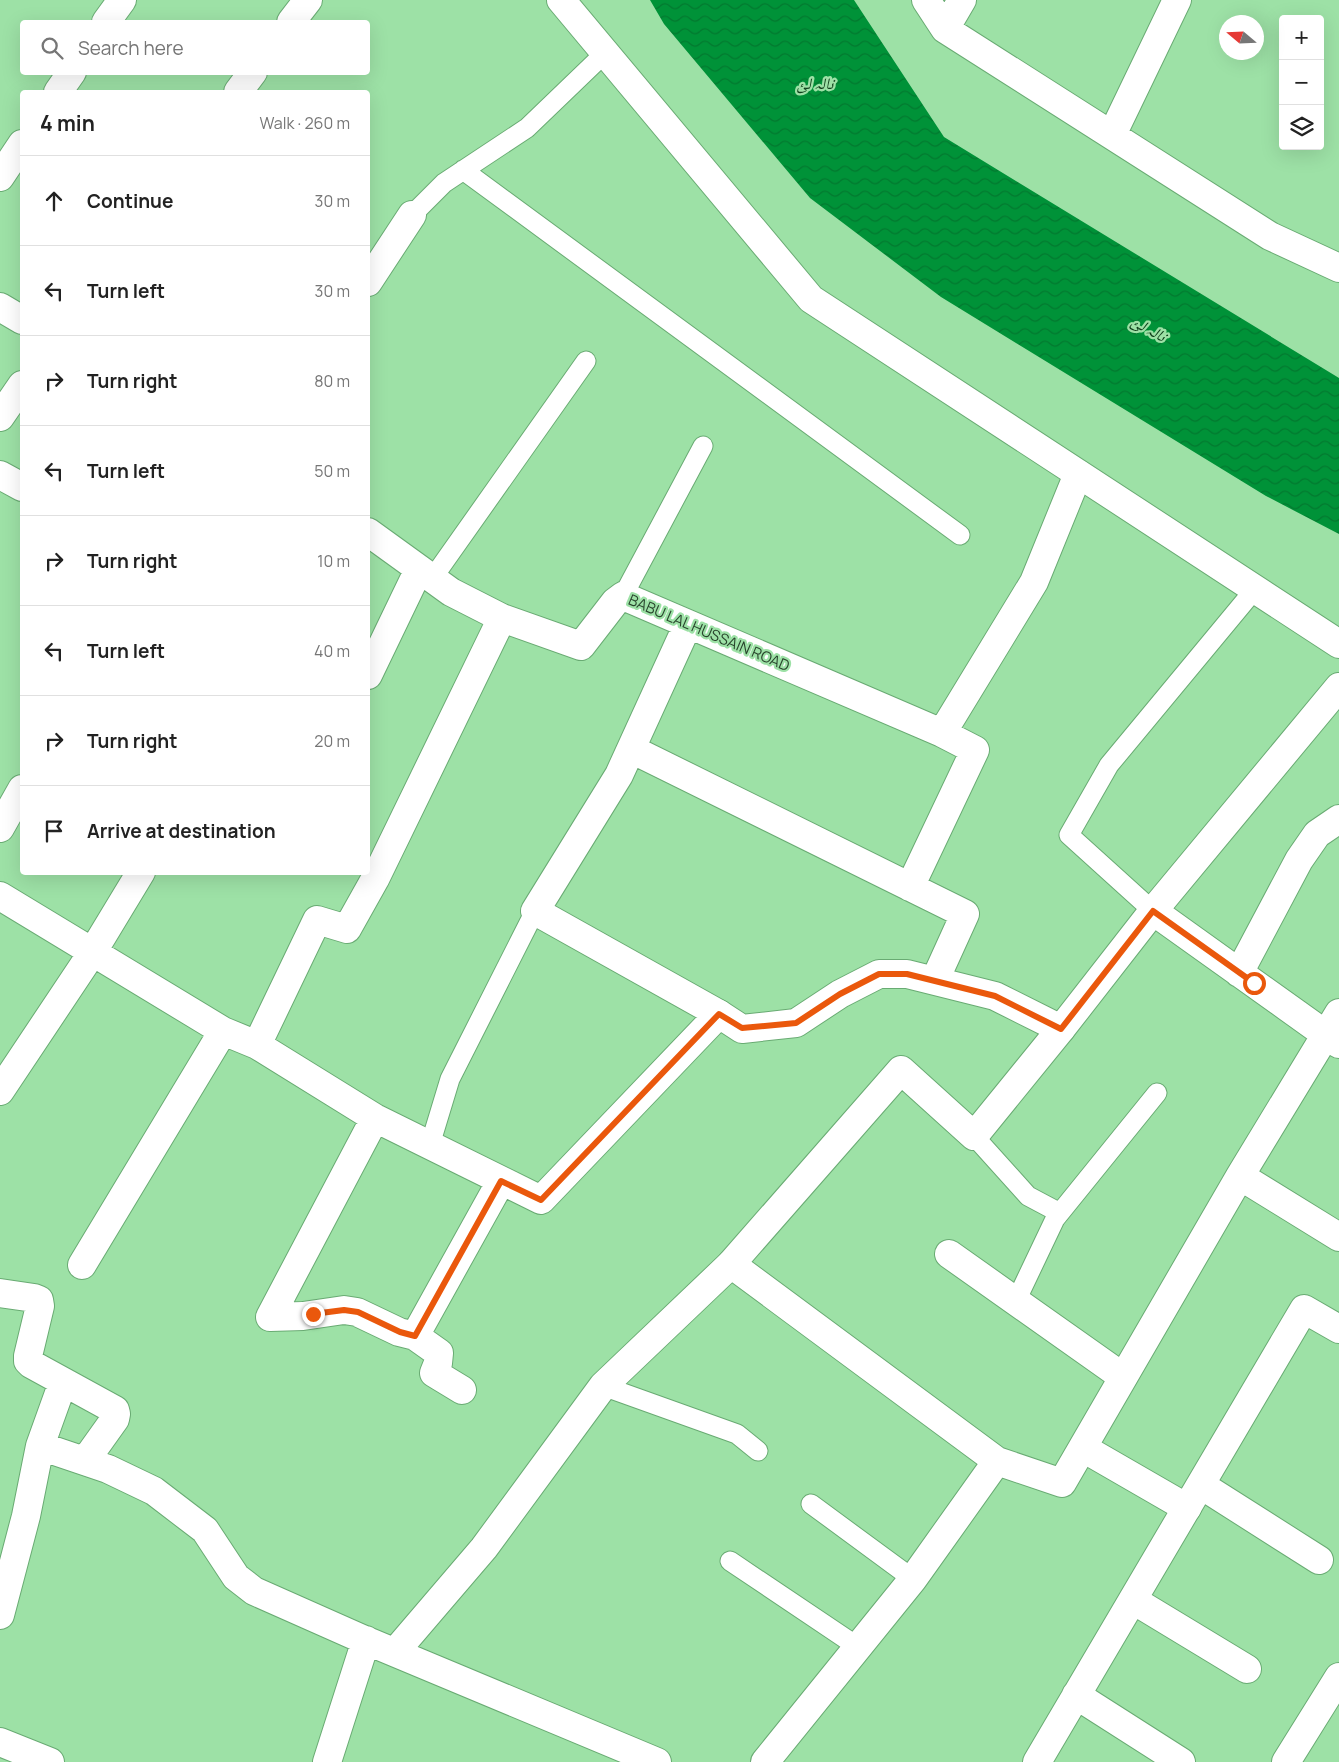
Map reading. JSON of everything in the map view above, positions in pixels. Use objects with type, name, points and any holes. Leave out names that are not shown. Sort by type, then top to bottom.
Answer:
[{"type":"street","points":[[107,20],[122,0]]},
{"type":"street","points":[[293,20],[308,0]]},
{"type":"street","points":[[560,0],[810,299],[1339,644]]},
{"type":"street","points":[[926,0],[945,28],[1270,236],[1339,268]]},
{"type":"street","points":[[945,28],[962,0]]},
{"type":"street","points":[[1112,135],[1177,0]]},
{"type":"street","points":[[59,90],[70,75]]},
{"type":"street","points":[[240,90],[251,75]]},
{"type":"street","points":[[0,177],[20,147]]},
{"type":"street","points":[[370,279],[412,215]]},
{"type":"street","points":[[0,307],[20,319]]},
{"type":"street","points":[[0,417],[20,388]]},
{"type":"street","points":[[942,734],[1034,582],[1078,474]]},
{"type":"street","points":[[0,475],[20,486]]},
{"type":"street","name":"BABU LAL HUSSAIN ROAD","points":[[370,533],[450,592],[502,618],[581,646],[615,602],[622,596],[942,734],[974,750],[910,887]]},
{"type":"street","points":[[370,671],[425,574]]},
{"type":"street","points":[[370,874],[502,618]]},
{"type":"street","points":[[688,624],[619,775],[534,911],[742,1028],[796,1023],[840,994],[879,974],[907,974],[995,996],[1061,1029]]},
{"type":"street","points":[[395,1652],[484,1548],[603,1386],[731,1264],[901,1070],[974,1136],[1153,911],[1339,687]]},
{"type":"street","points":[[631,749],[965,914],[935,980]]},
{"type":"street","points":[[0,828],[20,793]]},
{"type":"street","points":[[1239,973],[1299,860],[1317,834],[1339,819]]},
{"type":"street","points":[[0,1091],[92,953],[140,875]]},
{"type":"street","points":[[257,1045],[317,920],[347,929],[369,876]]},
{"type":"street","points":[[0,896],[223,1031],[257,1045],[375,1118],[541,1200],[719,1014]]},
{"type":"street","points":[[1153,911],[1332,1040]]},
{"type":"street","points":[[731,1264],[997,1461],[1062,1483],[1240,1176],[1332,1040],[1339,1012]]},
{"type":"street","points":[[82,1264],[223,1031]]},
{"type":"street","points":[[375,1118],[270,1317],[303,1316],[344,1310],[358,1312],[400,1332],[415,1336],[439,1352],[438,1363],[434,1373],[462,1390]]},
{"type":"street","points":[[1240,1176],[1339,1237]]},
{"type":"street","points":[[415,1336],[501,1181]]},
{"type":"street","points":[[949,1254],[1123,1378]]},
{"type":"street","points":[[0,1293],[39,1300],[40,1306],[28,1361],[115,1410],[116,1414],[85,1461]]},
{"type":"street","points":[[1037,1762],[1304,1309],[1339,1329]]},
{"type":"street","points":[[0,1615],[26,1516],[40,1446],[63,1382]]},
{"type":"street","points":[[40,1446],[108,1468],[154,1491],[205,1530],[236,1577],[254,1591],[657,1762]]},
{"type":"street","points":[[1083,1448],[1187,1508]]},
{"type":"street","points":[[765,1762],[913,1579],[997,1461]]},
{"type":"street","points":[[1201,1484],[1319,1560]]},
{"type":"street","points":[[1133,1600],[1248,1669]]},
{"type":"street","points":[[327,1762],[366,1640]]},
{"type":"street","points":[[1286,1762],[1339,1678]]},
{"type":"street","points":[[1076,1695],[1181,1762]]},
{"type":"street","points":[[0,1742],[50,1762]]},
{"type":"lane","points":[[412,215],[444,183],[527,128],[605,53]]},
{"type":"lane","points":[[463,170],[960,535]]},
{"type":"lane","points":[[425,574],[586,362]]},
{"type":"lane","points":[[622,596],[703,446]]},
{"type":"lane","points":[[1153,911],[1069,835],[1109,765],[1255,589]]},
{"type":"lane","points":[[430,1145],[450,1079],[534,911]]},
{"type":"lane","points":[[1016,1301],[1055,1219],[1157,1093]]},
{"type":"lane","points":[[974,1136],[1028,1196],[1060,1213]]},
{"type":"lane","points":[[603,1386],[737,1434],[758,1451]]},
{"type":"lane","points":[[811,1504],[913,1579]]},
{"type":"lane","points":[[730,1562],[858,1647]]},
{"type":"water","name":"نالہ لئ","points":[[650,0],[854,0],[944,137],[1339,378],[1339,534],[1266,496],[941,297],[810,198],[664,24]]},
{"type":"route","points":[[313,1314],[344,1310],[358,1312],[400,1332],[415,1336],[501,1181],[541,1200],[719,1014],[742,1028],[796,1023],[840,994],[879,974],[907,974],[995,996],[1061,1029],[1153,911],[1254,983]]}]
